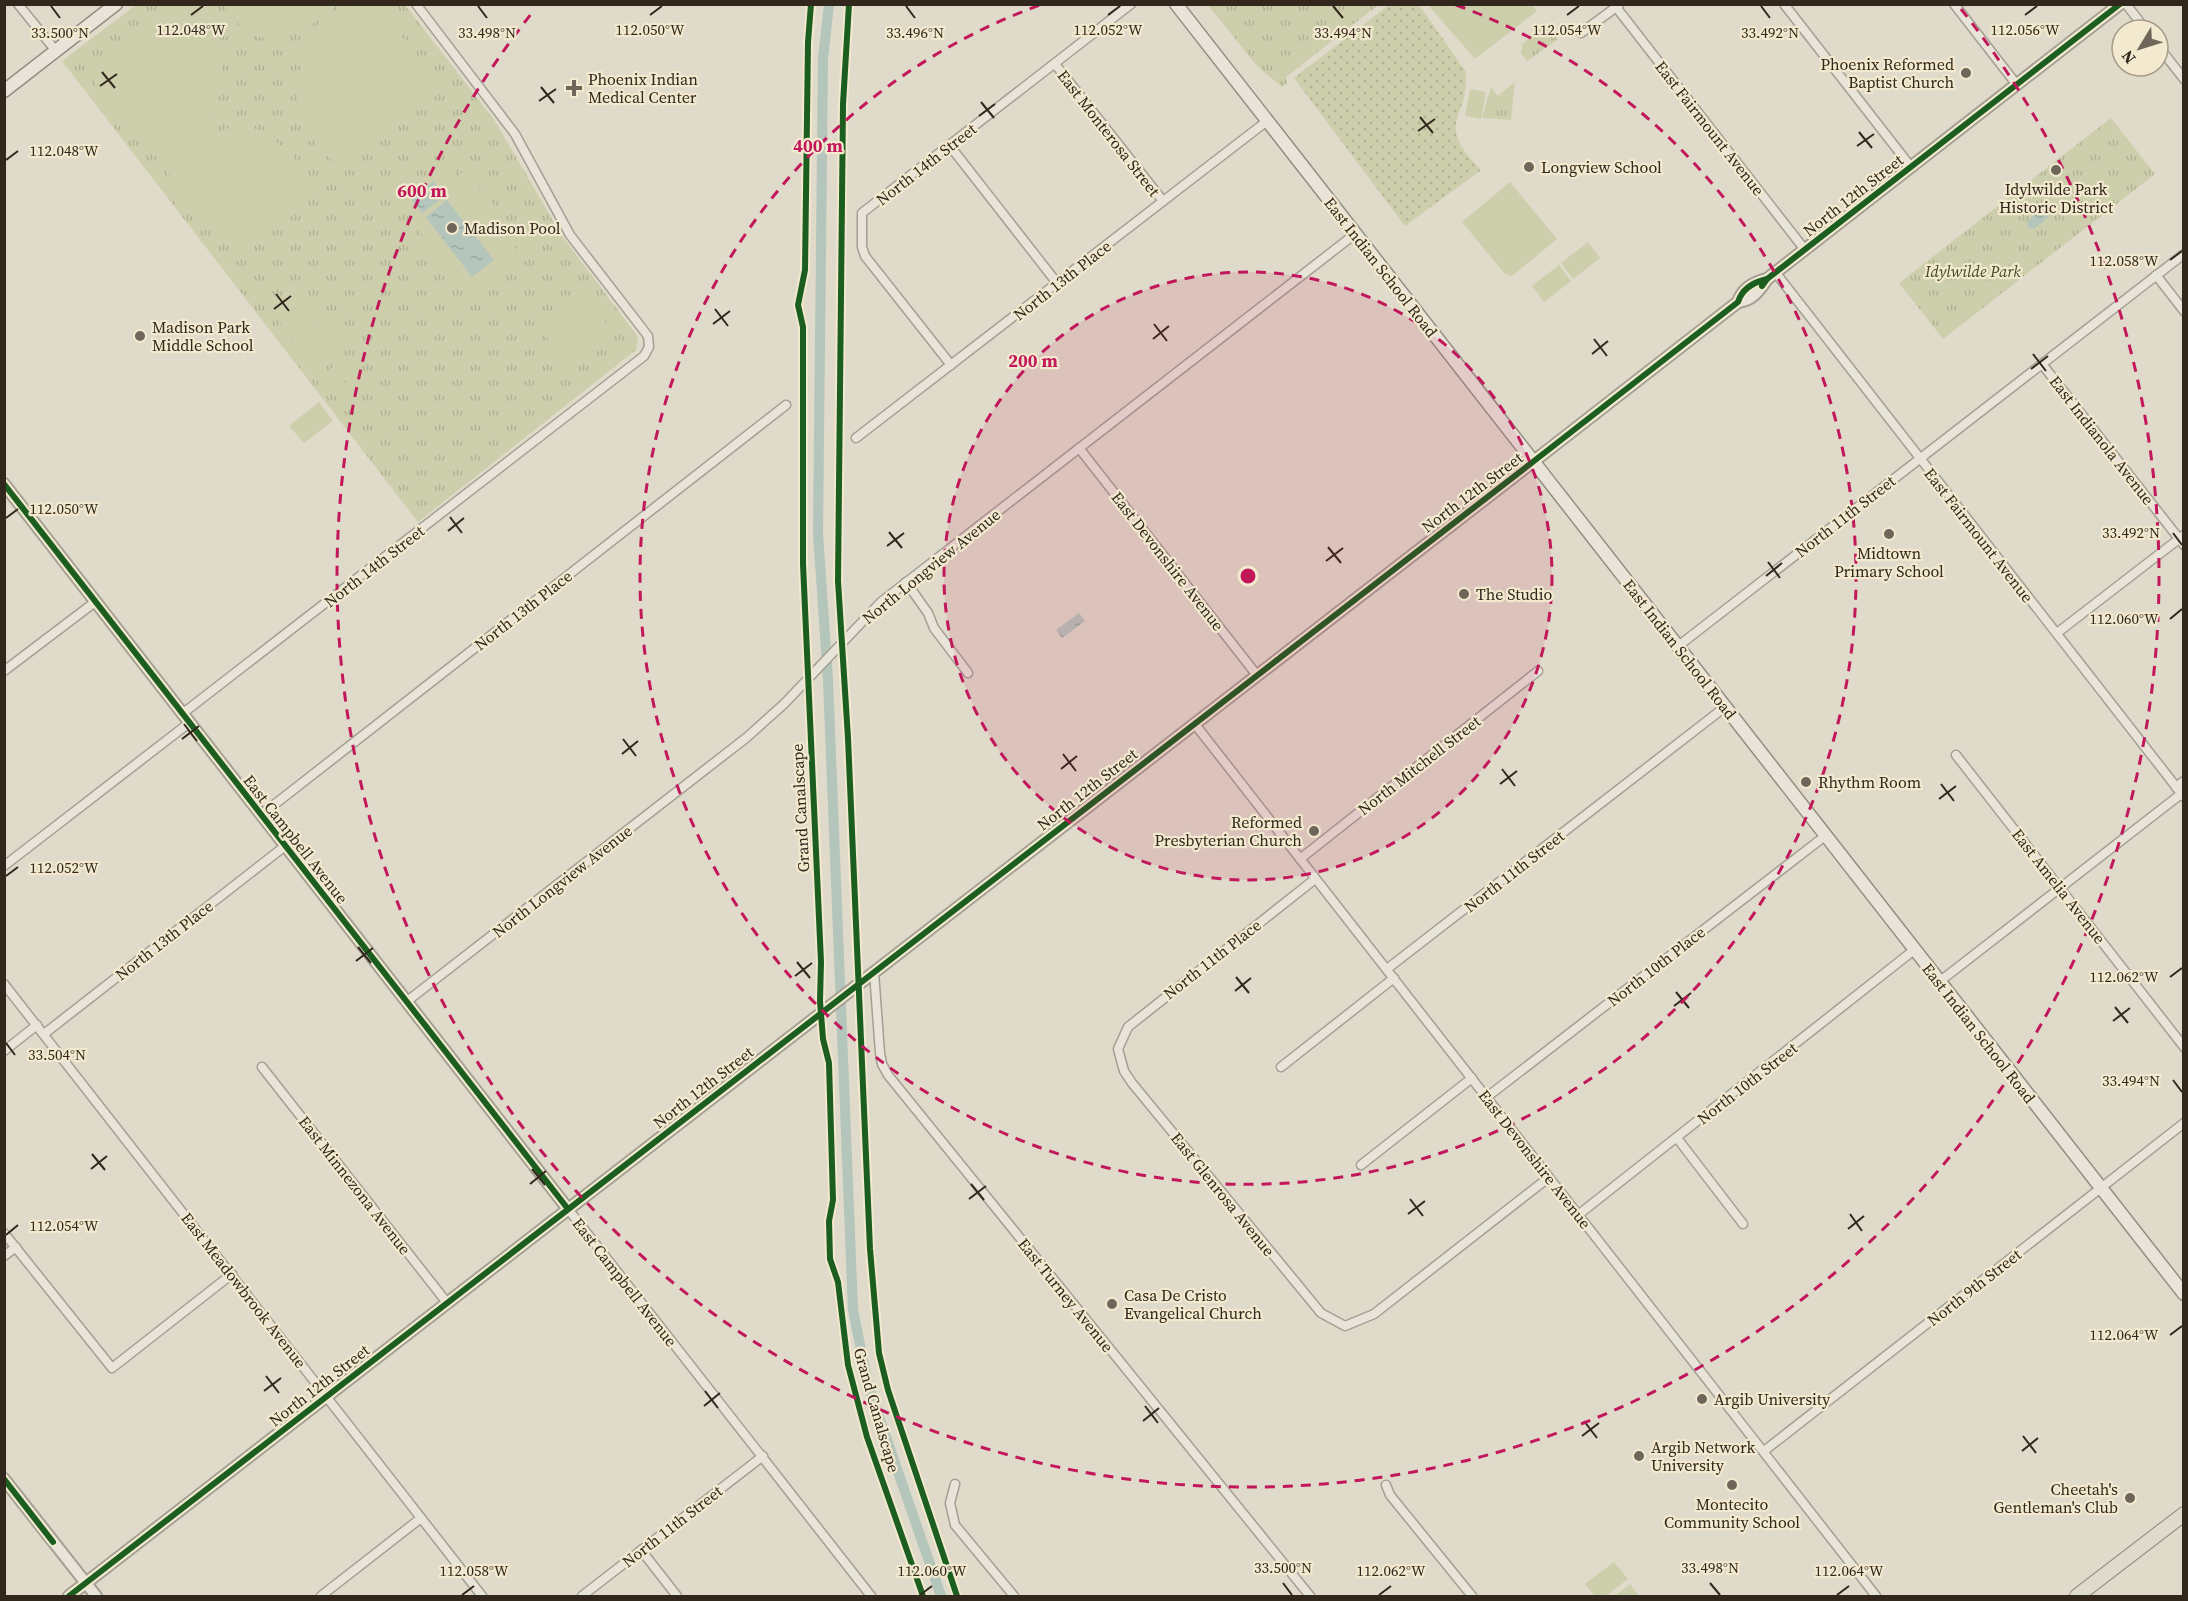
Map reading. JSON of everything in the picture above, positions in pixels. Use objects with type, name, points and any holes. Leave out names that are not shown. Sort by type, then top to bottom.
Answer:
[{"type":"main road","points":[[4,91],[116,4]]},
{"type":"main road","name":"East Indian School Road","points":[[1176,4],[2184,1294]]},
{"type":"main road","points":[[2077,1596],[2184,1514]]},
{"type":"street","points":[[18,4],[56,51]]},
{"type":"street","name":"North 14th Street","points":[[182,714],[635,363],[649,347],[648,336],[570,235],[515,134],[416,4]]},
{"type":"street","name":"North 14th Street","points":[[951,365],[865,256],[862,247],[862,213],[1131,4]]},
{"type":"street","points":[[1784,4],[1911,167]]},
{"type":"street","points":[[1954,4],[2017,85]]},
{"type":"street","name":"North 12th Street","points":[[69,1596],[1738,302],[1747,301],[1753,297],[1771,276],[2120,4]]},
{"type":"street","points":[[2126,4],[2137,18]]},
{"type":"street","points":[[1581,33],[1618,6]]},
{"type":"street","name":"East Fairmount Avenue","points":[[1618,6],[1805,250]]},
{"type":"street","points":[[2170,61],[2184,78]]},
{"type":"street","name":"East Monterosa Street","points":[[1055,64],[1163,201]]},
{"type":"street","name":"North 13th Place","points":[[856,438],[1267,121]]},
{"type":"street","points":[[950,146],[1057,283]]},
{"type":"street","name":"North Longview Avenue","points":[[406,1002],[746,738],[815,672],[881,602],[1355,234]]},
{"type":"street","name":"North 11th Street","points":[[1677,647],[2184,254]]},
{"type":"street","points":[[2156,275],[2184,311]]},
{"type":"street","name":"East Fairmount Avenue","points":[[1771,276],[1919,458],[2181,790]]},
{"type":"street","name":"East Indianola Avenue","points":[[2042,364],[2182,540]]},
{"type":"street","name":"North 13th Place","points":[[261,815],[786,405]]},
{"type":"street","name":"East Devonshire Avenue","points":[[1079,448],[1256,674]]},
{"type":"street","name":"East Campbell Avenue","points":[[4,484],[871,1596]]},
{"type":"street","points":[[2057,633],[2182,540]]},
{"type":"street","points":[[906,582],[928,613],[934,628],[968,673]]},
{"type":"street","points":[[4,671],[94,602]]},
{"type":"street","name":"North Mitchell Street","points":[[1300,859],[1538,671]]},
{"type":"street","name":"North 11th Street","points":[[1388,969],[1725,707]]},
{"type":"street","points":[[4,866],[189,723]]},
{"type":"street","name":"East Devonshire Avenue","points":[[1194,723],[1876,1596]]},
{"type":"street","name":"East Amelia Avenue","points":[[1956,755],[2184,1047]]},
{"type":"street","points":[[1939,982],[2061,889],[2181,790]]},
{"type":"street","name":"North 10th Place","points":[[1487,1097],[1825,836]]},
{"type":"street","name":"North 13th Place","points":[[44,1034],[285,846]]},
{"type":"street","name":"North 11th Place","points":[[1118,1049],[1121,1038],[1137,1017],[1315,879]]},
{"type":"street","name":"North 10th Street","points":[[1578,1215],[1914,950]]},
{"type":"street","name":"East Turney Avenue","points":[[874,972],[882,1064],[888,1075],[1310,1596]]},
{"type":"street","points":[[1281,1067],[1394,978]]},
{"type":"street","name":"East Meadowbrook Avenue","points":[[4,984],[482,1596]]},
{"type":"street","points":[[4,1051],[37,1025]]},
{"type":"street","name":"East Glenrosa Avenue","points":[[1118,1049],[1124,1071],[1132,1083],[1321,1313],[1345,1326],[1374,1314],[1548,1178]]},
{"type":"street","name":"East Minnezona Avenue","points":[[262,1066],[448,1304]]},
{"type":"street","points":[[1361,1165],[1472,1078]]},
{"type":"street","name":"North 9th Street","points":[[1764,1451],[2184,1123]]},
{"type":"street","points":[[1677,1138],[1743,1224]]},
{"type":"street","points":[[4,1233],[112,1368],[232,1275]]},
{"type":"street","points":[[4,1256],[16,1247]]},
{"type":"street","name":"North 11th Street","points":[[582,1596],[763,1456]]},
{"type":"street","points":[[4,1479],[96,1596]]},
{"type":"street","points":[[955,1484],[950,1503],[955,1525],[1014,1596]]},
{"type":"street","points":[[1386,1485],[1390,1495],[1472,1596]]},
{"type":"street","points":[[321,1596],[421,1518]]},
{"type":"street","points":[[641,1550],[677,1596]]},
{"type":"green space","points":[[168,4],[200,5],[203,8],[214,23],[219,36],[223,71],[218,96],[200,127],[178,144],[154,157],[91,77],[93,63]]},
{"type":"green space","points":[[136,5],[405,5],[495,121],[562,236],[638,337],[636,350],[418,522],[62,61]]},
{"type":"green space","points":[[224,5],[337,5],[308,27],[293,34],[279,38],[264,38],[251,33],[237,22]]},
{"type":"green space","points":[[357,5],[377,5],[437,81],[435,95],[341,168],[317,146],[300,115],[295,80],[311,45],[335,17]]},
{"type":"green space","points":[[1208,5],[1378,5],[1286,77],[1287,83],[1282,87],[1258,67]]},
{"type":"green space","points":[[1389,5],[1419,5],[1466,72],[1466,89],[1456,130],[1459,141],[1481,170],[1405,226],[1294,78]]},
{"type":"green space","points":[[1428,5],[1532,5],[1537,11],[1475,59]]},
{"type":"green space","points":[[1547,24],[1553,28],[1557,40],[1527,61],[1521,53],[1522,45],[1541,25]]},
{"type":"green space","points":[[1515,82],[1511,120],[1482,118],[1491,87],[1498,96]]},
{"type":"green space","points":[[1470,89],[1486,92],[1481,119],[1465,116]]},
{"type":"green space","name":"Idylwilde Park","points":[[2111,118],[2155,174],[1943,339],[1899,283]]},
{"type":"green space","points":[[236,125],[264,131],[293,156],[313,182],[233,245],[223,244],[165,169],[208,136]]},
{"type":"green space","name":"Madison Pool","points":[[445,160],[457,176],[466,170],[498,211],[483,222],[490,232],[501,223],[517,243],[513,246],[518,252],[467,292],[395,200]]},
{"type":"green space","points":[[1510,182],[1557,239],[1512,276],[1505,274],[1462,222]]},
{"type":"green space","points":[[1588,242],[1600,258],[1573,279],[1561,263]]},
{"type":"green space","points":[[2005,247],[2015,260],[1986,282],[1976,269]]},
{"type":"green space","points":[[1559,265],[1571,281],[1544,302],[1532,286]]},
{"type":"green space","points":[[582,293],[613,332],[570,366],[539,328]]},
{"type":"green space","points":[[296,294],[307,307],[282,326],[272,313]]},
{"type":"green space","points":[[311,313],[321,326],[296,345],[286,332]]},
{"type":"green space","points":[[334,324],[350,345],[317,371],[301,350]]},
{"type":"green space","points":[[343,359],[351,370],[329,387],[321,376]]},
{"type":"green space","points":[[355,375],[364,385],[341,402],[333,392]]},
{"type":"green space","points":[[319,402],[333,421],[304,443],[289,426]]},
{"type":"green space","points":[[1614,1562],[1628,1579],[1606,1596],[1595,1596],[1585,1584]]},
{"type":"green space","points":[[1630,1584],[1639,1596],[1615,1596]]},
{"type":"water","points":[[433,181],[445,196],[422,213],[411,199]]},
{"type":"water","points":[[447,200],[494,260],[472,277],[426,217]]},
{"type":"water","points":[[2045,207],[2050,208],[2051,215],[2034,229],[2028,228],[2027,221]]},
{"type":"water","points":[[1079,613],[1085,621],[1062,638],[1056,630]]},
{"type":"waterway","points":[[829,4],[823,59],[818,533],[828,680],[853,1310],[868,1385],[941,1596]]},
{"type":"cycle path","name":"Grand Canalscape","points":[[811,4],[808,42],[805,270],[798,305],[803,327],[803,564],[821,962],[820,1001],[823,1039],[829,1063],[833,1200],[829,1221],[830,1259],[838,1282],[848,1365],[867,1437],[923,1596]]},
{"type":"cycle path","name":"Grand Canalscape","points":[[849,4],[843,104],[838,581],[848,738],[870,1249],[879,1353],[888,1390],[957,1596]]},
{"type":"cycle path","points":[[1762,286],[1767,279],[2120,4]]},
{"type":"cycle path","points":[[69,1596],[1534,461],[1738,302],[1742,293],[1749,287],[1767,279]]},
{"type":"cycle path","points":[[4,484],[568,1209]]},
{"type":"cycle path","points":[[4,1479],[53,1542]]},
{"type":"place","name":"Phoenix Reformed Baptist Church","points":[[1966,73]]},
{"type":"place","name":"Phoenix Indian Medical Center","points":[[574,88]]},
{"type":"place","name":"Longview School","points":[[1529,167]]},
{"type":"place","name":"Idylwilde Park Historic District","points":[[2056,170]]},
{"type":"place","name":"Madison Pool","points":[[452,228]]},
{"type":"place","name":"Madison Park Middle School","points":[[140,336]]},
{"type":"place","name":"Midtown Primary School","points":[[1889,534]]},
{"type":"place","name":"The Studio","points":[[1464,594]]},
{"type":"place","name":"Rhythm Room","points":[[1806,782]]},
{"type":"place","name":"Reformed Presbyterian Church","points":[[1314,831]]},
{"type":"place","name":"Casa De Cristo Evangelical Church","points":[[1112,1304]]},
{"type":"place","name":"Argib University","points":[[1702,1399]]},
{"type":"place","name":"Argib Network University","points":[[1639,1456]]},
{"type":"place","name":"Montecito Community School","points":[[1732,1485]]},
{"type":"place","name":"Cheetah's Gentleman's Club","points":[[2130,1498]]}]
